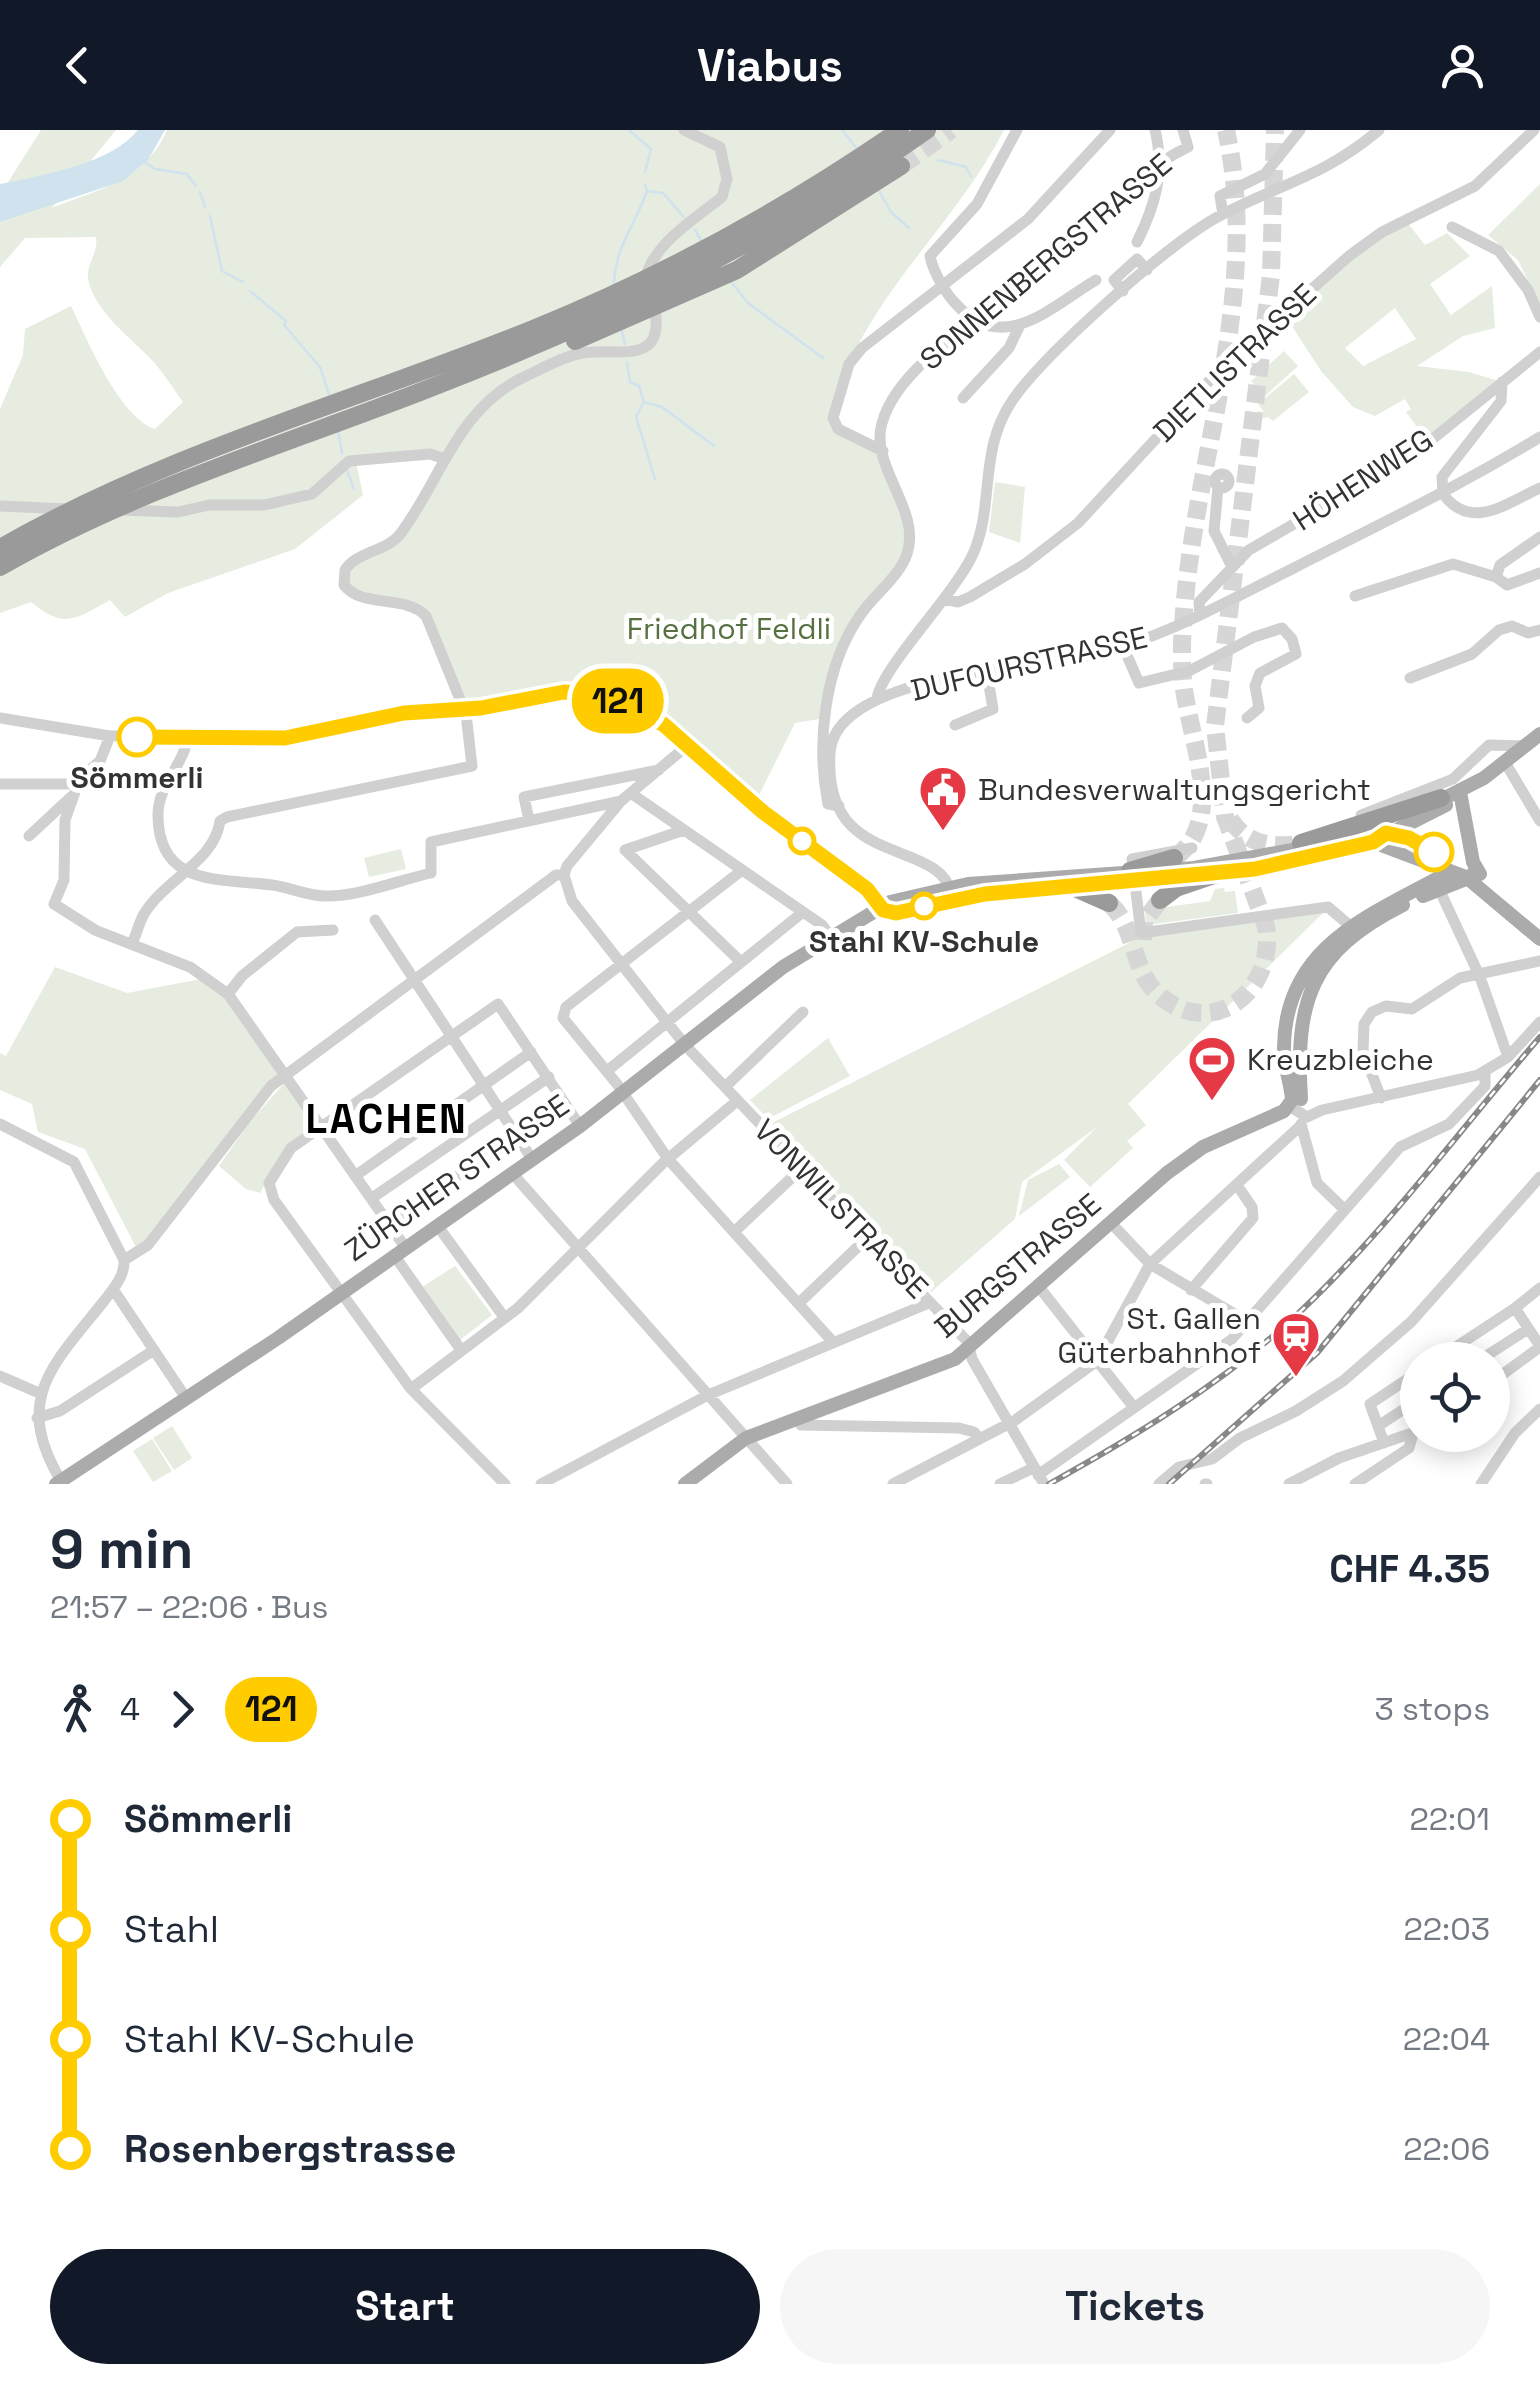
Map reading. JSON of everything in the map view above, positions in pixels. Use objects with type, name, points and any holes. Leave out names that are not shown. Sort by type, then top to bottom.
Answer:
[{"type":"highway","points":[[834,174],[892,130]]},
{"type":"highway","points":[[0,567],[144,494],[427,389],[594,320],[900,130]]},
{"type":"highway","points":[[0,548],[149,474],[324,408],[594,320],[749,263],[897,160],[927,130]]},
{"type":"highway","points":[[1301,844],[1452,795]]},
{"type":"highway","points":[[1131,866],[1174,858]]},
{"type":"highway","points":[[1160,900],[1176,888],[1216,874]]},
{"type":"highway","points":[[1075,888],[1109,903]]},
{"type":"main road","points":[[952,893],[1075,888],[1216,874],[1384,836],[1506,764],[1540,734]]},
{"type":"main road","points":[[1452,795],[1472,874],[1540,939]]},
{"type":"main road","points":[[952,893],[1131,866],[1276,856],[1384,836],[1449,872],[1472,874]]},
{"type":"main road","points":[[1424,861],[1436,885]]},
{"type":"main road","points":[[1436,885],[1449,872]]},
{"type":"main road","points":[[1298,1115],[1284,1050],[1290,1011],[1312,964],[1354,929],[1436,885],[1472,874]]},
{"type":"main road","name":"ZÜRCHER STRASSE","points":[[58,1482],[580,1126],[783,966],[883,910],[896,913],[952,893]]},
{"type":"main road","name":"BURGSTRASSE","points":[[686,1484],[746,1438],[945,1364],[969,1349],[1203,1146],[1267,1121],[1298,1115]]},
{"type":"street","points":[[132,944],[144,914],[215,843],[220,821],[226,816],[472,766],[464,710],[420,610],[354,594],[343,580],[350,563],[400,535],[480,406],[504,387],[576,354],[637,352],[650,344],[656,330],[655,308],[645,284],[646,269],[656,254],[722,197],[727,185],[720,147],[684,130]]},
{"type":"street","points":[[1017,130],[977,204],[930,256],[961,311],[994,327],[1020,326],[1048,314],[1105,280],[1137,251],[1157,194],[1155,130]]},
{"type":"street","points":[[952,893],[932,868],[864,839],[839,806],[828,804],[822,760],[830,693],[858,617],[899,568],[910,536],[884,451],[838,429],[833,418],[850,364],[879,332],[1028,219],[1110,130]]},
{"type":"street","name":"SONNENBERGSTRASSE","points":[[884,451],[880,433],[884,416],[930,355],[1051,265],[1158,162],[1188,147],[1183,130]]},
{"type":"street","points":[[1223,214],[1220,196],[1264,174],[1300,130]]},
{"type":"street","points":[[877,698],[973,553],[992,445],[1012,401],[1147,270],[1223,214],[1321,172],[1379,130]]},
{"type":"street","name":"DIETLISTRASSE","points":[[944,599],[958,602],[970,596],[1060,539],[1101,502],[1211,379],[1305,293],[1382,232],[1475,186],[1534,130]]},
{"type":"street","points":[[1452,227],[1499,251],[1528,290],[1540,317]]},
{"type":"street","points":[[1137,251],[1147,270]]},
{"type":"street","points":[[1105,280],[1123,291]]},
{"type":"street","points":[[963,398],[1010,348],[1020,326]]},
{"type":"street","name":"HÖHENWEG","points":[[1200,615],[1199,602],[1264,541],[1414,454],[1540,352]]},
{"type":"street","points":[[1502,382],[1501,401],[1442,478],[1443,494],[1461,511],[1479,515],[1540,488]]},
{"type":"street","name":"DUFOURSTRASSE","points":[[839,806],[830,765],[832,740],[844,719],[877,698],[986,668],[1092,655],[1123,646],[1200,615],[1443,494],[1540,437]]},
{"type":"street","points":[[0,506],[178,512],[208,505],[264,505],[312,494],[350,461],[430,454],[444,459]]},
{"type":"street","points":[[1218,487],[1214,531],[1232,567]]},
{"type":"street","points":[[1496,577],[1500,565],[1540,537]]},
{"type":"street","points":[[1355,596],[1453,564],[1496,577],[1507,585],[1540,573]]},
{"type":"street","points":[[1410,678],[1472,654],[1499,630],[1512,626],[1528,633],[1540,630]]},
{"type":"street","points":[[1123,646],[1139,683],[1190,671],[1282,628],[1292,639],[1296,654],[1260,673],[1255,686],[1259,708],[1248,718]]},
{"type":"street","points":[[955,725],[993,709],[986,668]]},
{"type":"street","points":[[0,718],[110,736],[285,738],[404,713],[464,710],[584,692],[654,718],[763,812],[867,889],[883,910]]},
{"type":"street","points":[[188,734],[160,797],[158,815],[167,851],[200,879],[332,895],[431,873],[431,842],[626,798],[684,830],[803,912],[831,936]]},
{"type":"street","points":[[29,836],[100,761],[110,736]]},
{"type":"street","points":[[124,1260],[148,1244],[254,1107],[286,1074],[556,874],[564,874],[626,798],[688,746]]},
{"type":"street","points":[[1361,814],[1454,778],[1489,746],[1526,746]]},
{"type":"street","points":[[1506,764],[1538,816]]},
{"type":"street","points":[[528,820],[524,797],[659,770]]},
{"type":"street","points":[[0,784],[74,788]]},
{"type":"street","points":[[74,788],[62,836],[64,880],[54,896],[62,911],[190,968],[228,994],[390,1225],[400,1251],[461,1350]]},
{"type":"street","points":[[684,830],[625,850],[741,962]]},
{"type":"street","points":[[1192,848],[1137,856],[1131,866],[1141,933],[1328,907],[1354,929]]},
{"type":"street","points":[[740,870],[562,1012],[566,1023],[607,1072],[668,1160],[832,1342]]},
{"type":"street","name":"VONWILSTRASSE","points":[[564,874],[572,901],[686,1045],[965,1338],[1040,1477]]},
{"type":"street","points":[[1436,885],[1478,972],[1508,1057]]},
{"type":"street","points":[[607,1072],[803,912]]},
{"type":"street","points":[[375,920],[532,1159]]},
{"type":"street","points":[[228,994],[242,976],[297,932],[333,930]]},
{"type":"street","points":[[1381,1098],[1363,1051],[1363,1031],[1369,1015],[1381,1007],[1416,1007],[1453,981],[1478,972],[1540,961]]},
{"type":"street","points":[[505,1484],[411,1388],[269,1192],[270,1183],[291,1148],[498,1004],[580,1126]]},
{"type":"street","points":[[725,1087],[803,1012]]},
{"type":"street","points":[[893,1484],[1008,1424],[1098,1361],[1150,1264],[1238,1186],[1298,1115],[1485,1072],[1508,1057],[1540,1022]]},
{"type":"street","points":[[356,1176],[532,1052]]},
{"type":"street","points":[[1000,1484],[1040,1477],[1210,1357],[1248,1322],[1402,1145],[1455,1120],[1485,1086],[1485,1072]]},
{"type":"street","points":[[372,1198],[549,1077]]},
{"type":"street","points":[[411,1388],[504,1318],[668,1160],[737,1101]]},
{"type":"street","points":[[1298,1115],[1317,1182],[1345,1210]]},
{"type":"street","points":[[0,1124],[74,1162],[124,1260],[125,1269],[114,1288],[55,1362],[39,1393],[37,1418],[58,1482]]},
{"type":"street","points":[[390,1225],[517,1133]]},
{"type":"street","points":[[734,1232],[802,1168]]},
{"type":"street","points":[[512,1173],[783,1483]]},
{"type":"street","points":[[1158,1484],[1177,1468],[1212,1459],[1240,1438],[1296,1412],[1343,1381],[1411,1322],[1540,1177]]},
{"type":"street","points":[[1190,1290],[1253,1218],[1252,1208],[1238,1186]]},
{"type":"street","points":[[1112,1223],[1150,1264],[1248,1322]]},
{"type":"street","points":[[437,1225],[504,1318]]},
{"type":"street","points":[[799,1302],[868,1237]]},
{"type":"street","points":[[1039,1287],[1132,1406]]},
{"type":"street","points":[[114,1288],[186,1398]]},
{"type":"street","points":[[1464,1342],[1540,1288]]},
{"type":"street","points":[[542,1484],[708,1395],[928,1302]]},
{"type":"street","points":[[1510,1368],[1540,1346],[1516,1308]]},
{"type":"street","points":[[1508,1342],[1528,1329]]},
{"type":"street","points":[[37,1418],[60,1411],[154,1350]]},
{"type":"street","points":[[0,1376],[39,1393]]},
{"type":"street","points":[[1384,1443],[1368,1408],[1400,1385]]},
{"type":"street","points":[[1480,1484],[1515,1433],[1540,1409]]},
{"type":"street","points":[[1378,1426],[1400,1412]]},
{"type":"street","points":[[799,1418],[802,1426],[959,1428],[974,1432],[979,1438]]},
{"type":"street","points":[[1289,1484],[1318,1467],[1400,1437]]},
{"type":"street","points":[[1356,1484],[1402,1452]]},
{"type":"green space","name":"Friedhof Feldli","points":[[41,130],[116,130],[52,208],[133,172],[158,147],[167,130],[1004,130],[968,188],[888,296],[845,376],[833,418],[838,429],[883,451],[899,497],[907,554],[859,617],[843,653],[825,718],[795,723],[759,795],[675,726],[584,692],[481,708],[467,703],[428,614],[348,586],[350,568],[385,550],[450,457],[356,462],[363,495],[295,549],[168,593],[125,617],[110,600],[70,619],[53,616],[31,602],[0,613],[0,409],[23,355],[25,329],[71,306],[117,394],[142,422],[155,429],[183,402],[158,367],[93,294],[88,277],[96,237],[25,238],[0,267],[0,195]]},
{"type":"green space","points":[[1540,184],[1540,306],[1518,260],[1488,235]]},
{"type":"green space","points":[[1406,221],[1425,245],[1447,233],[1470,256],[1430,284],[1451,315],[1492,286],[1495,328],[1463,336],[1417,366],[1469,372],[1502,382],[1428,442],[1406,412],[1411,409],[1405,399],[1375,416],[1353,407],[1321,371],[1284,314],[1349,256]],"holes":[[[1395,308],[1416,339],[1363,366],[1345,348]]]},
{"type":"green space","points":[[1284,351],[1298,366],[1265,396],[1251,381]]},
{"type":"green space","points":[[1294,374],[1309,392],[1273,421],[1268,417],[1251,421],[1258,411],[1264,412],[1258,404]]},
{"type":"green space","points":[[995,482],[1025,487],[1020,543],[989,532]]},
{"type":"green space","points":[[401,849],[406,869],[369,877],[364,858]]},
{"type":"green space","points":[[1224,888],[1225,892],[1235,891],[1238,913],[1146,925],[1145,910],[1210,901],[1215,889]]},
{"type":"green space","name":"Kreuzbleiche","points":[[1323,913],[1128,1104],[1146,1125],[1127,1141],[1133,1148],[1090,1187],[1064,1160],[1097,1127],[1022,1182],[1015,1219],[931,1292],[770,1124],[1139,938]]},
{"type":"green space","points":[[55,967],[127,993],[207,978],[228,994],[286,1073],[138,1251],[85,1149],[38,1132],[32,1104],[0,1090],[0,1053],[6,1056]]},
{"type":"green space","points":[[828,1038],[850,1076],[768,1119],[750,1100]]},
{"type":"green space","points":[[286,1081],[315,1127],[277,1162],[260,1193],[246,1189],[219,1166],[249,1123]]},
{"type":"green space","points":[[1059,1164],[1070,1177],[1019,1216],[1028,1180]]},
{"type":"green space","points":[[455,1266],[492,1315],[460,1340],[422,1287]]},
{"type":"green space","points":[[172,1426],[192,1458],[174,1470],[153,1438]]},
{"type":"green space","points":[[152,1439],[172,1471],[153,1482],[133,1451]]},
{"type":"water","points":[[138,130],[165,130],[148,160],[123,181],[0,222],[0,184],[93,160],[126,142]]},
{"type":"waterway","points":[[629,130],[651,149],[645,172]]},
{"type":"waterway","points":[[842,130],[857,149]]},
{"type":"waterway","points":[[938,160],[966,167],[971,177]]},
{"type":"waterway","points":[[146,163],[155,169],[187,174],[196,186]]},
{"type":"waterway","points":[[614,286],[617,260],[647,191],[645,185]]},
{"type":"waterway","points":[[647,191],[663,193],[684,217]]},
{"type":"waterway","points":[[879,191],[891,212],[909,228]]},
{"type":"waterway","points":[[200,192],[205,207]]},
{"type":"waterway","points":[[210,216],[222,271],[243,282]]},
{"type":"waterway","points":[[695,230],[701,240]]},
{"type":"waterway","points":[[732,283],[748,303],[823,358]]},
{"type":"waterway","points":[[250,291],[286,321],[284,325],[320,367],[329,394]]},
{"type":"waterway","points":[[621,328],[625,344]]},
{"type":"waterway","points":[[627,363],[630,382],[639,386],[644,402],[636,417],[655,479]]},
{"type":"waterway","points":[[644,402],[662,407],[714,446]]},
{"type":"waterway","points":[[338,430],[342,453]]},
{"type":"waterway","points":[[346,468],[354,489]]},
{"type":"tunnel","points":[[901,166],[951,130]]},
{"type":"tunnel","points":[[1174,858],[1190,842],[1199,822],[1202,800],[1183,680],[1182,637],[1191,551],[1232,311],[1235,191],[1226,130]]},
{"type":"tunnel","points":[[1109,903],[1125,925],[1150,986],[1180,1009],[1220,1011],[1237,1002],[1261,970],[1267,949],[1266,926],[1225,817],[1215,726],[1271,275],[1275,130]]},
{"type":"tunnel","points":[[1230,819],[1251,839],[1279,845],[1299,844]]},
{"type":"tunnel","points":[[1143,940],[1144,922],[1160,900]]},
{"type":"railway","points":[[1049,1484],[1174,1410],[1289,1322],[1387,1220],[1540,1037]]},
{"type":"railway","points":[[1169,1484],[1317,1353],[1540,1080]]},
{"type":"bus line","name":"121","points":[[137,737],[193,734],[285,738],[404,713],[502,706],[564,692],[604,696],[663,724],[763,812],[867,889],[883,910],[896,913],[985,894],[1255,869],[1373,842],[1386,833],[1409,838],[1434,852]]},
{"type":"place","name":"Sömmerli","points":[[137,737]]},
{"type":"place","name":"Bundesverwaltungsgericht","points":[[943,832]]},
{"type":"place","name":"Stahl KV-Schule","points":[[924,906]]},
{"type":"place","name":"Kreuzbleiche","points":[[1212,1102]]},
{"type":"place","name":"St. Gallen Güterbahnhof","points":[[1296,1378]]},
{"type":"district","name":"LACHEN","points":[[387,1119]]}]
